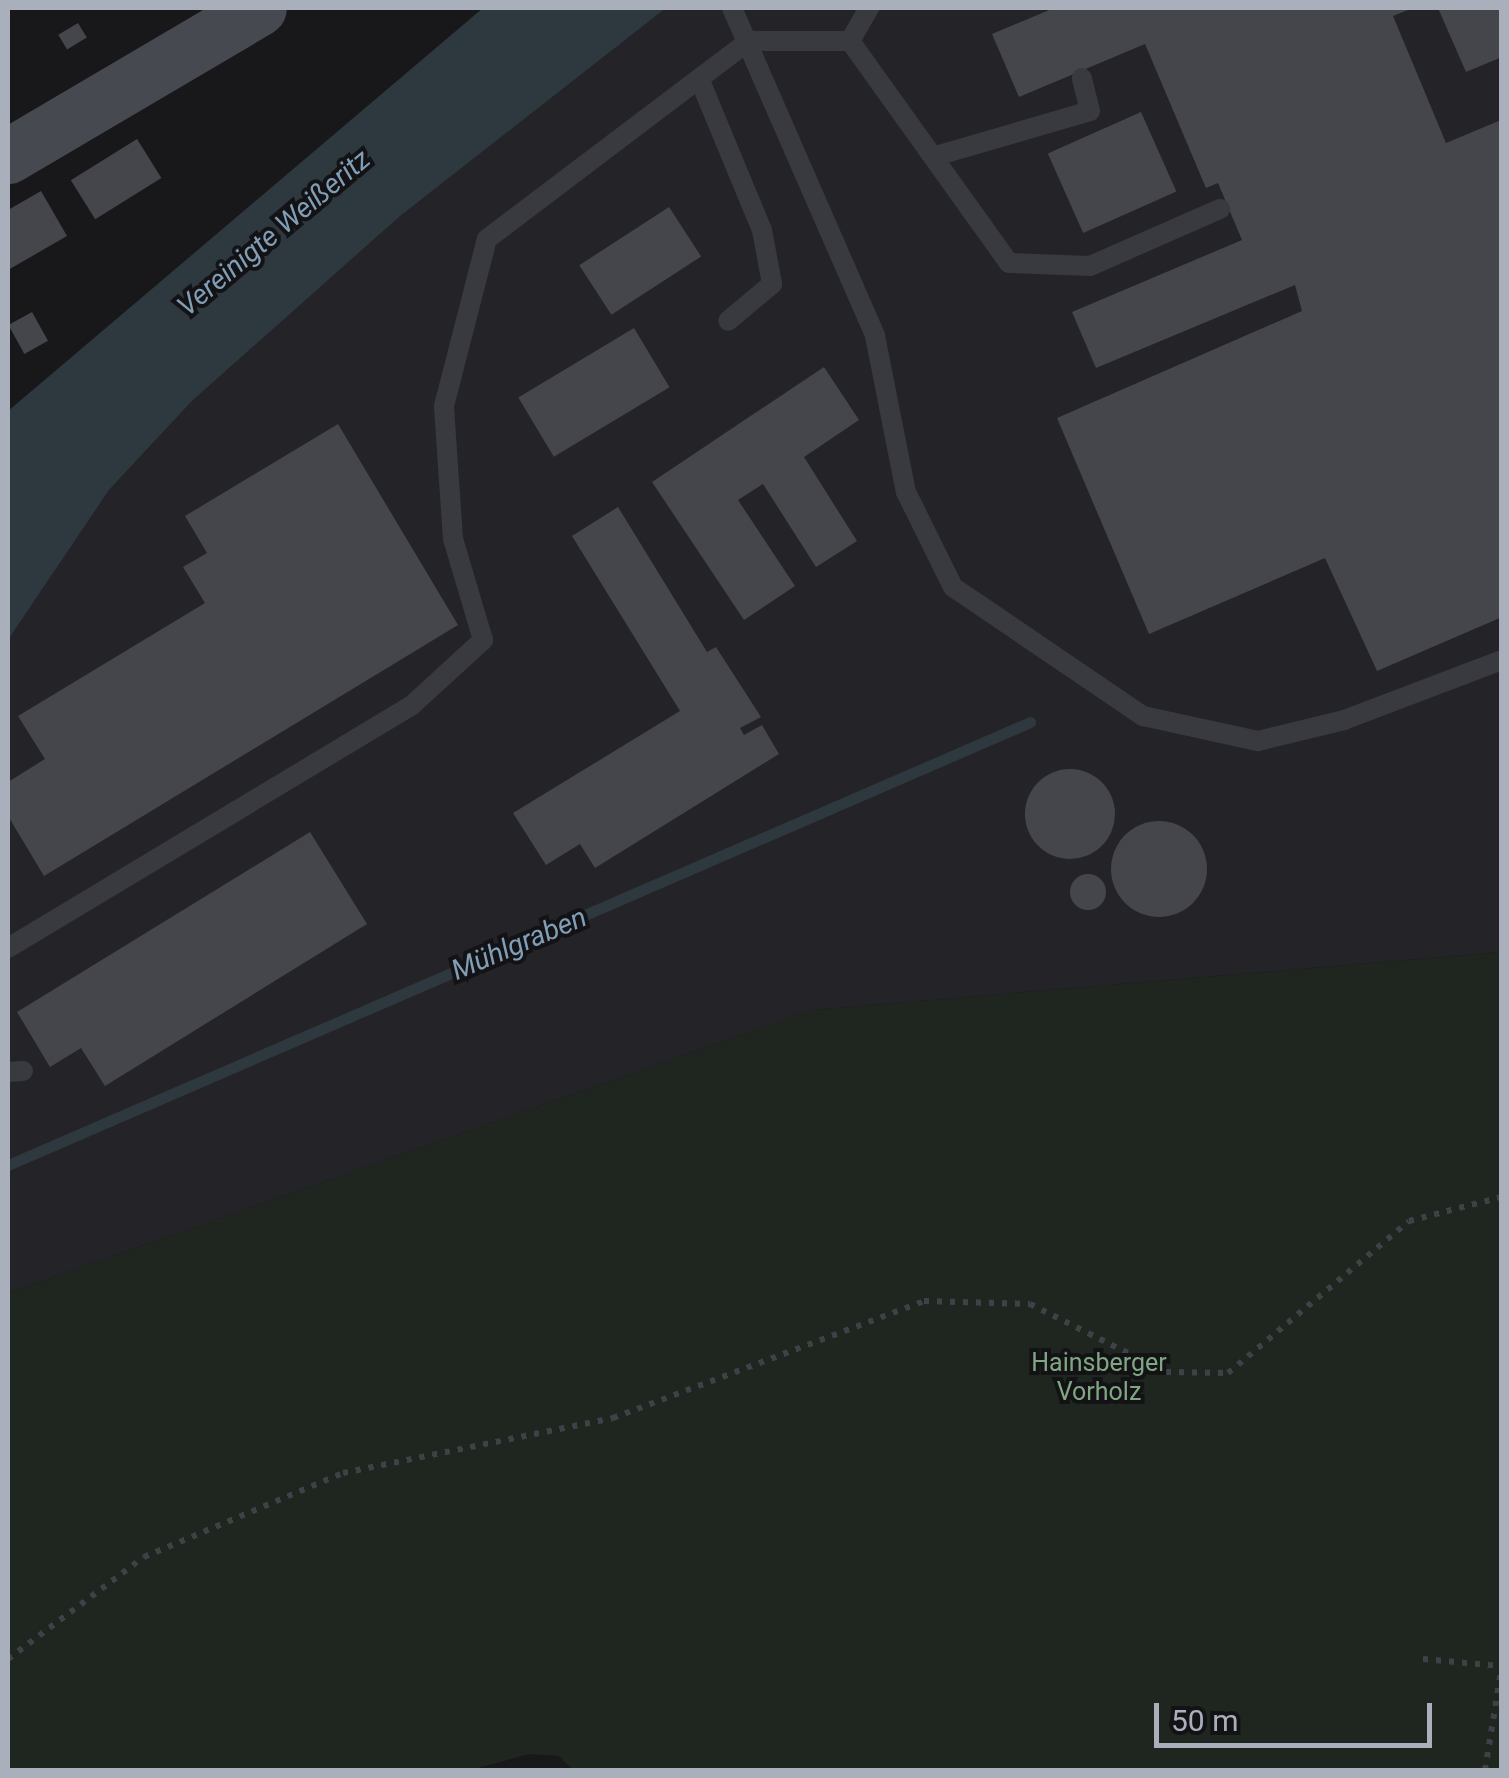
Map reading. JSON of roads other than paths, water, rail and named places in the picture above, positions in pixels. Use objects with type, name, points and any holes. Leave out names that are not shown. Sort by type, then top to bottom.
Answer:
[{"type":"main road","points":[[8,156],[259,8]]},
{"type":"lane","points":[[732,8],[876,336],[906,492],[953,588],[1143,716],[1258,741],[1344,720],[1502,660]]},
{"type":"lane","points":[[850,41],[869,8]]},
{"type":"lane","points":[[8,948],[411,706],[482,640],[452,539],[444,406],[487,239],[701,83],[748,41],[850,41]]},
{"type":"lane","points":[[850,41],[939,156],[1009,262],[1090,266],[1220,209]]},
{"type":"lane","points":[[939,156],[1090,111],[1082,78]]},
{"type":"lane","points":[[701,83],[762,230],[772,284],[728,321]]},
{"type":"water","name":"Vereinigte Weißeritz","points":[[483,8],[666,8],[399,217],[192,401],[109,490],[8,640],[8,411]]},
{"type":"waterway","name":"Mühlgraben","points":[[8,1165],[1030,722]]},
{"type":"park label","name":"Hainsberger Vorholz","points":[[1099,1378]]}]
